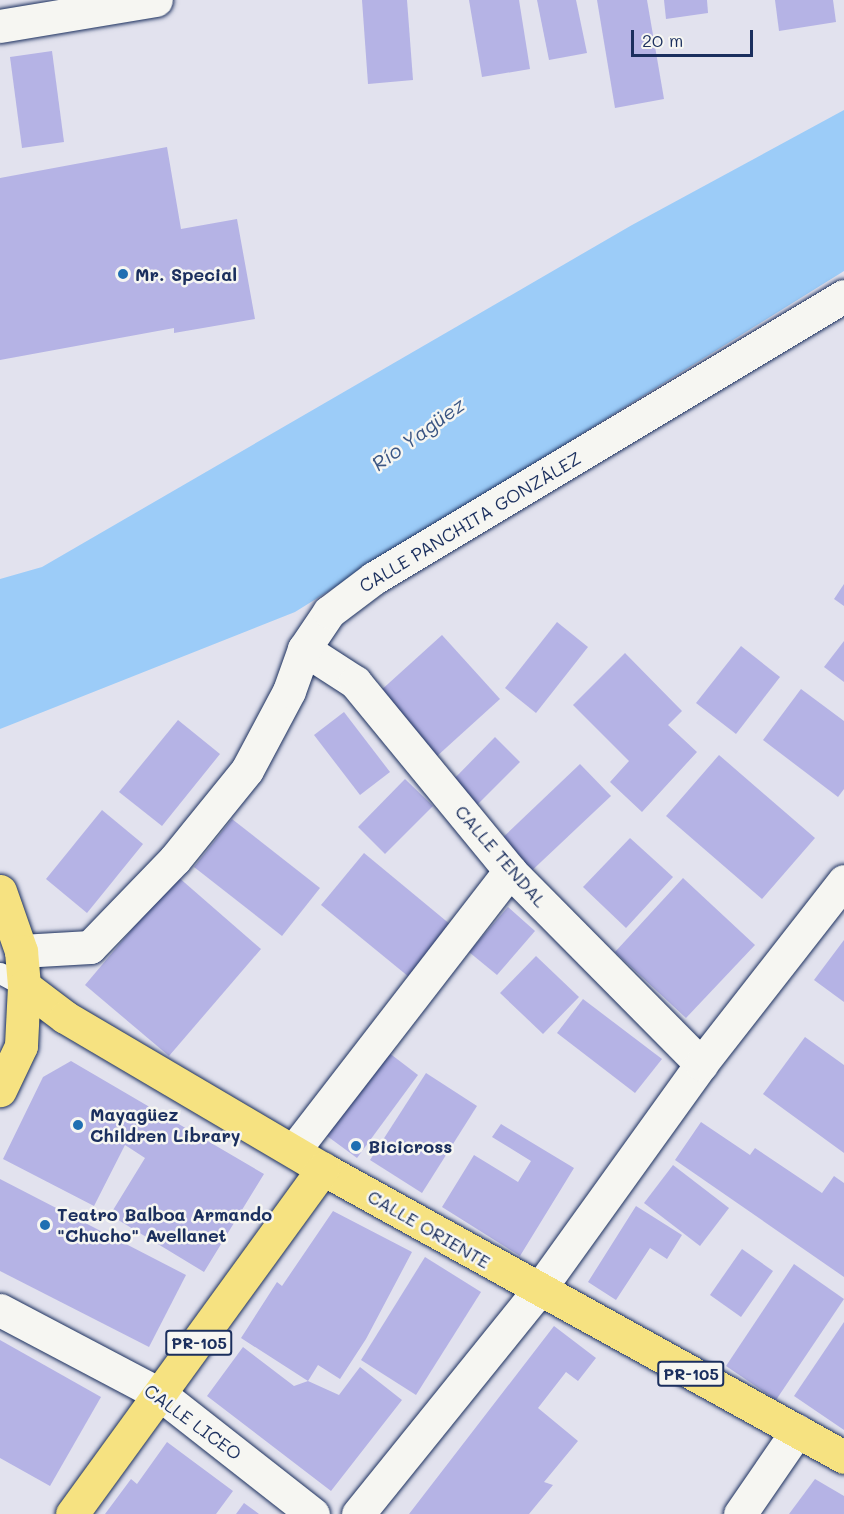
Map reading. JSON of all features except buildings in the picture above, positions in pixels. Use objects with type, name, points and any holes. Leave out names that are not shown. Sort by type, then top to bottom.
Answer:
[{"type":"main road","points":[[0,891],[15,970],[21,1046],[0,1090]]},
{"type":"main road","name":"CALLE ORIENTE","points":[[15,970],[65,1017],[323,1169],[538,1291],[844,1457]]},
{"type":"main road","name":"PR-105","points":[[72,1514],[161,1395],[323,1169]]},
{"type":"street","points":[[0,26],[156,0]]},
{"type":"street","name":"CALLE PANCHITA GONZÁLEZ","points":[[15,970],[90,947],[175,859],[247,770],[289,691],[304,649],[329,612],[374,578],[844,296]]},
{"type":"street","name":"CALLE TENDAL","points":[[304,649],[355,682],[510,871],[701,1064]]},
{"type":"street","points":[[294,1150],[510,871]]},
{"type":"street","points":[[358,1514],[538,1291],[701,1064],[844,881]]},
{"type":"street","name":"CALLE LICEO","points":[[0,1310],[161,1395],[313,1514]]},
{"type":"street","points":[[740,1514],[797,1431]]},
{"type":"water","name":"Río Yagüez","points":[[844,110],[844,271],[295,612],[0,729],[0,579],[42,567],[632,225]]},
{"type":"place","name":"Mr. Special","points":[[123,274]]},
{"type":"place","name":"Mayagüez Children Library","points":[[78,1125]]},
{"type":"place","name":"Bicicross","points":[[356,1146]]},
{"type":"place","name":"Teatro Balboa Armando \"Chucho\" Avellanet","points":[[45,1225]]}]
